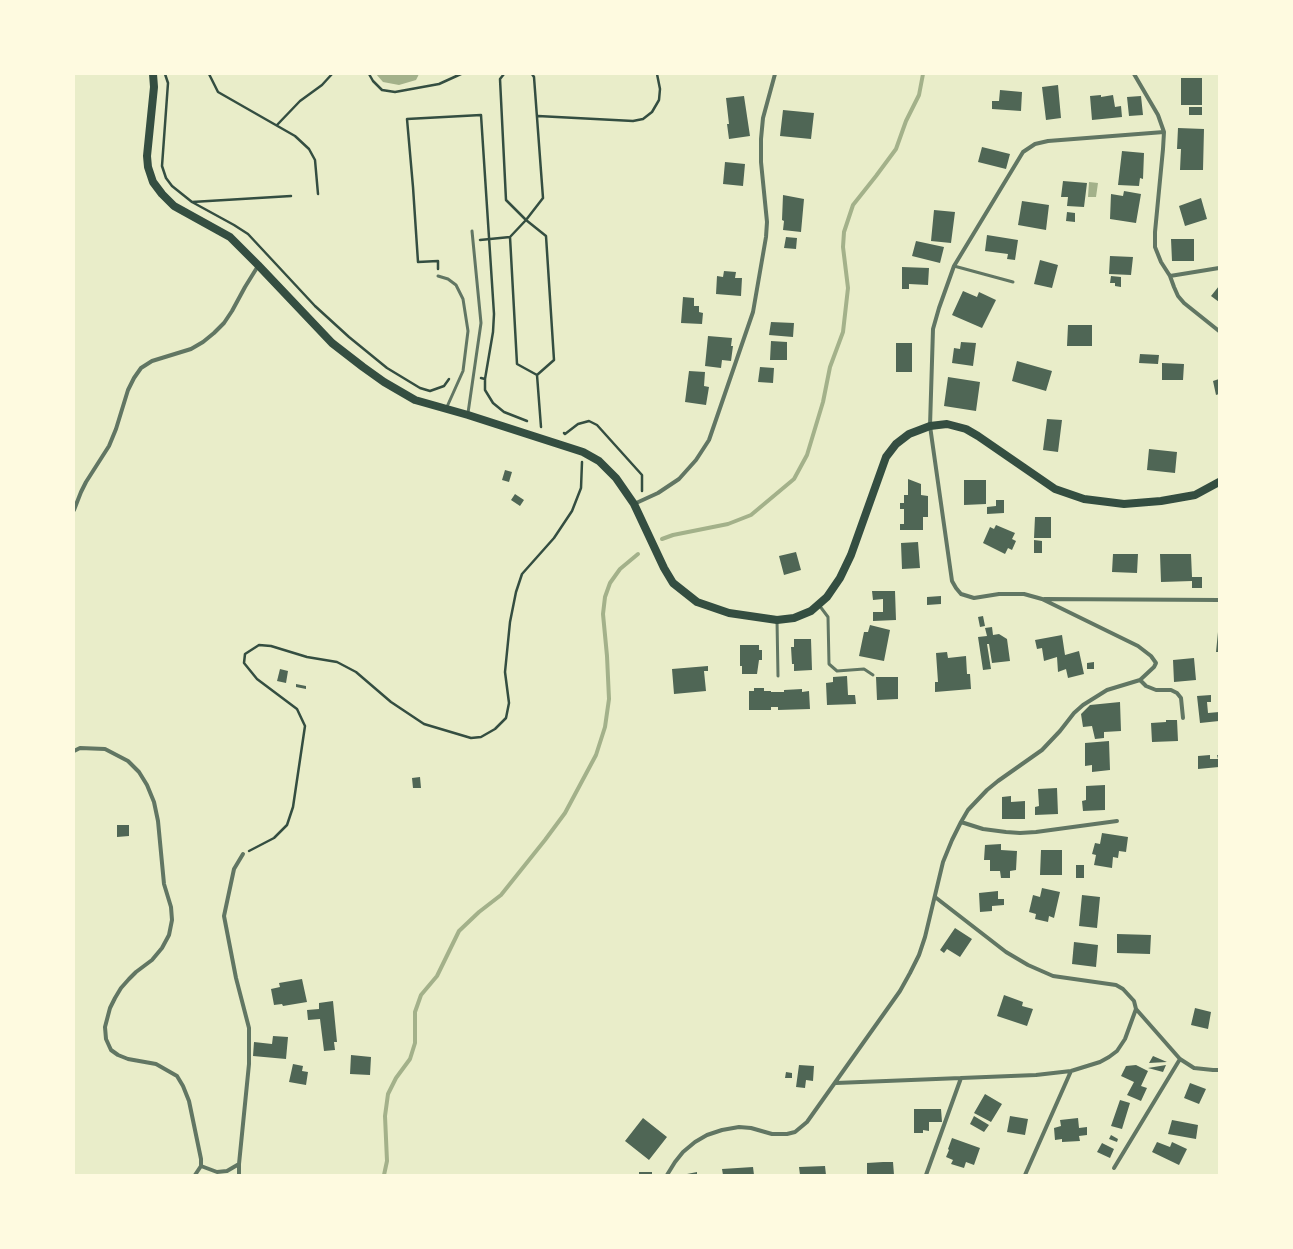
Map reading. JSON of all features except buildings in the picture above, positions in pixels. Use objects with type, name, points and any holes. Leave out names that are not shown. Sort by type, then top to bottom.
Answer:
[{"type":"main road","points":[[153,74],[154,87],[148,167],[153,182],[174,206],[230,237],[332,343],[384,382],[415,400],[468,415],[583,452],[599,461],[637,502],[664,568],[673,583],[697,602],[729,613],[776,620],[794,618],[811,611],[827,597],[840,578],[851,555],[886,456],[896,444],[910,434],[930,426],[947,424],[966,429],[1055,489],[1084,500],[1124,504],[1161,501],[1195,494],[1219,482]]},
{"type":"street","points":[[637,502],[658,494],[679,479],[696,460],[709,440],[753,312],[766,237],[767,222],[761,139],[763,118],[775,74]]},
{"type":"street","points":[[1134,74],[1158,115],[1164,132],[1155,232],[1155,248],[1161,262],[1170,276],[1174,287],[1184,303],[1219,330]]},
{"type":"street","points":[[667,1175],[683,1152],[695,1142],[707,1135],[722,1130],[739,1127],[751,1128],[772,1134],[787,1134],[795,1132],[801,1128],[810,1118],[900,991],[910,973],[919,955],[925,937],[943,862],[952,840],[968,810],[998,781],[1042,750],[1083,705],[1107,690],[1140,680],[1151,671],[1156,663],[1151,656],[1138,646],[1042,599],[1024,594],[999,594],[974,598],[962,594],[956,588],[952,581],[930,426],[933,329],[939,308],[954,266],[1023,152],[1035,144],[1048,141],[1164,132]]},
{"type":"street","points":[[74,510],[80,492],[109,446],[128,390],[141,368],[152,361],[191,349],[214,333],[224,323],[232,311],[258,265]]},
{"type":"street","points":[[1170,276],[1219,268]]},
{"type":"street","points":[[1042,599],[1219,600]]},
{"type":"street","points":[[1140,680],[1146,686],[1156,690],[1171,690],[1177,693],[1181,698],[1183,718]]},
{"type":"street","points":[[74,751],[80,748],[105,749],[128,761],[139,772],[147,785],[154,802],[158,821],[164,884],[171,907],[172,920],[169,935],[162,948],[152,960],[129,978],[120,988],[110,1008],[105,1027],[106,1039],[111,1050],[118,1055],[128,1059],[156,1064],[177,1076],[189,1100],[201,1159],[201,1166],[195,1175]]},
{"type":"street","points":[[961,822],[983,829],[1006,832],[1036,832],[1117,821]]},
{"type":"street","points":[[239,1175],[250,1064],[249,1028],[236,978],[224,916],[234,869],[243,854]]},
{"type":"street","points":[[935,897],[1006,952],[1028,965],[1053,976],[1116,985],[1123,989],[1134,1001],[1136,1009],[1180,1059],[1194,1068],[1219,1070]]},
{"type":"street","points":[[836,1082],[1036,1075],[1071,1071],[1100,1062],[1117,1051],[1125,1039],[1136,1009]]},
{"type":"street","points":[[1114,1168],[1180,1059]]},
{"type":"street","points":[[1025,1175],[1071,1071]]},
{"type":"street","points":[[926,1175],[961,1078]]},
{"type":"street","points":[[201,1166],[217,1172],[227,1171],[239,1164]]},
{"type":"lane","points":[[468,415],[481,323],[472,231]]},
{"type":"lane","points":[[954,266],[1013,282]]},
{"type":"lane","points":[[438,276],[448,279],[456,285],[463,299],[468,331],[462,375],[446,409]]},
{"type":"lane","points":[[819,604],[828,617],[829,664],[837,671],[864,669],[873,674]]},
{"type":"lane","points":[[776,620],[778,676]]},
{"type":"path","points":[[165,74],[168,83],[162,166],[166,178],[172,186],[192,202],[248,234],[315,306],[386,368],[420,388],[430,391],[444,386],[454,374],[462,375]]},
{"type":"path","points":[[209,74],[218,92],[295,136],[309,149],[315,160],[318,194]]},
{"type":"path","points":[[277,125],[300,101],[322,85],[332,74]]},
{"type":"path","points":[[369,74],[373,81],[382,90],[395,92],[439,84],[461,74]]},
{"type":"path","points":[[504,74],[500,79],[506,200],[526,220],[546,236],[554,360],[537,375]]},
{"type":"path","points":[[473,241],[510,237],[526,220],[543,198],[538,116],[534,77],[532,74]]},
{"type":"path","points":[[538,116],[634,121],[642,119],[652,112],[659,100],[660,89],[657,74]]},
{"type":"path","points":[[438,276],[438,261],[418,262],[407,119],[480,115],[494,314],[493,332],[485,379],[485,390],[493,403],[504,412],[533,424]]},
{"type":"path","points":[[192,202],[291,196]]},
{"type":"path","points":[[510,237],[517,364],[537,375]]},
{"type":"path","points":[[537,375],[540,427],[547,428]]},
{"type":"path","points":[[474,376],[485,379]]},
{"type":"path","points":[[559,432],[565,434],[578,424],[589,421],[597,425],[642,475],[643,486],[637,502]]},
{"type":"path","points":[[243,854],[274,838],[288,825],[293,807],[305,726],[297,709],[257,679],[244,663],[245,654],[259,645],[271,646],[307,657],[337,662],[356,672],[391,702],[424,724],[471,738],[481,737],[494,729],[506,718],[509,703],[505,672],[510,622],[516,592],[522,574],[543,552],[572,511],[580,488],[583,452]]},
{"type":"shaded area","points":[[376,74],[419,74],[416,80],[399,85],[383,82]]},
{"type":"shaded area","points":[[1089,182],[1098,183],[1096,197],[1088,197]]},
{"type":"waterway","points":[[662,539],[673,535],[728,524],[751,515],[794,479],[807,455],[823,402],[830,367],[843,332],[848,288],[843,247],[844,232],[853,205],[896,149],[906,121],[919,95],[923,74]]},
{"type":"waterway","points":[[384,1175],[387,1161],[385,1116],[388,1094],[396,1078],[410,1059],[415,1043],[415,1012],[421,995],[437,976],[459,931],[479,912],[501,895],[565,813],[596,755],[605,727],[609,699],[603,614],[605,597],[610,583],[620,569],[638,554]]}]
